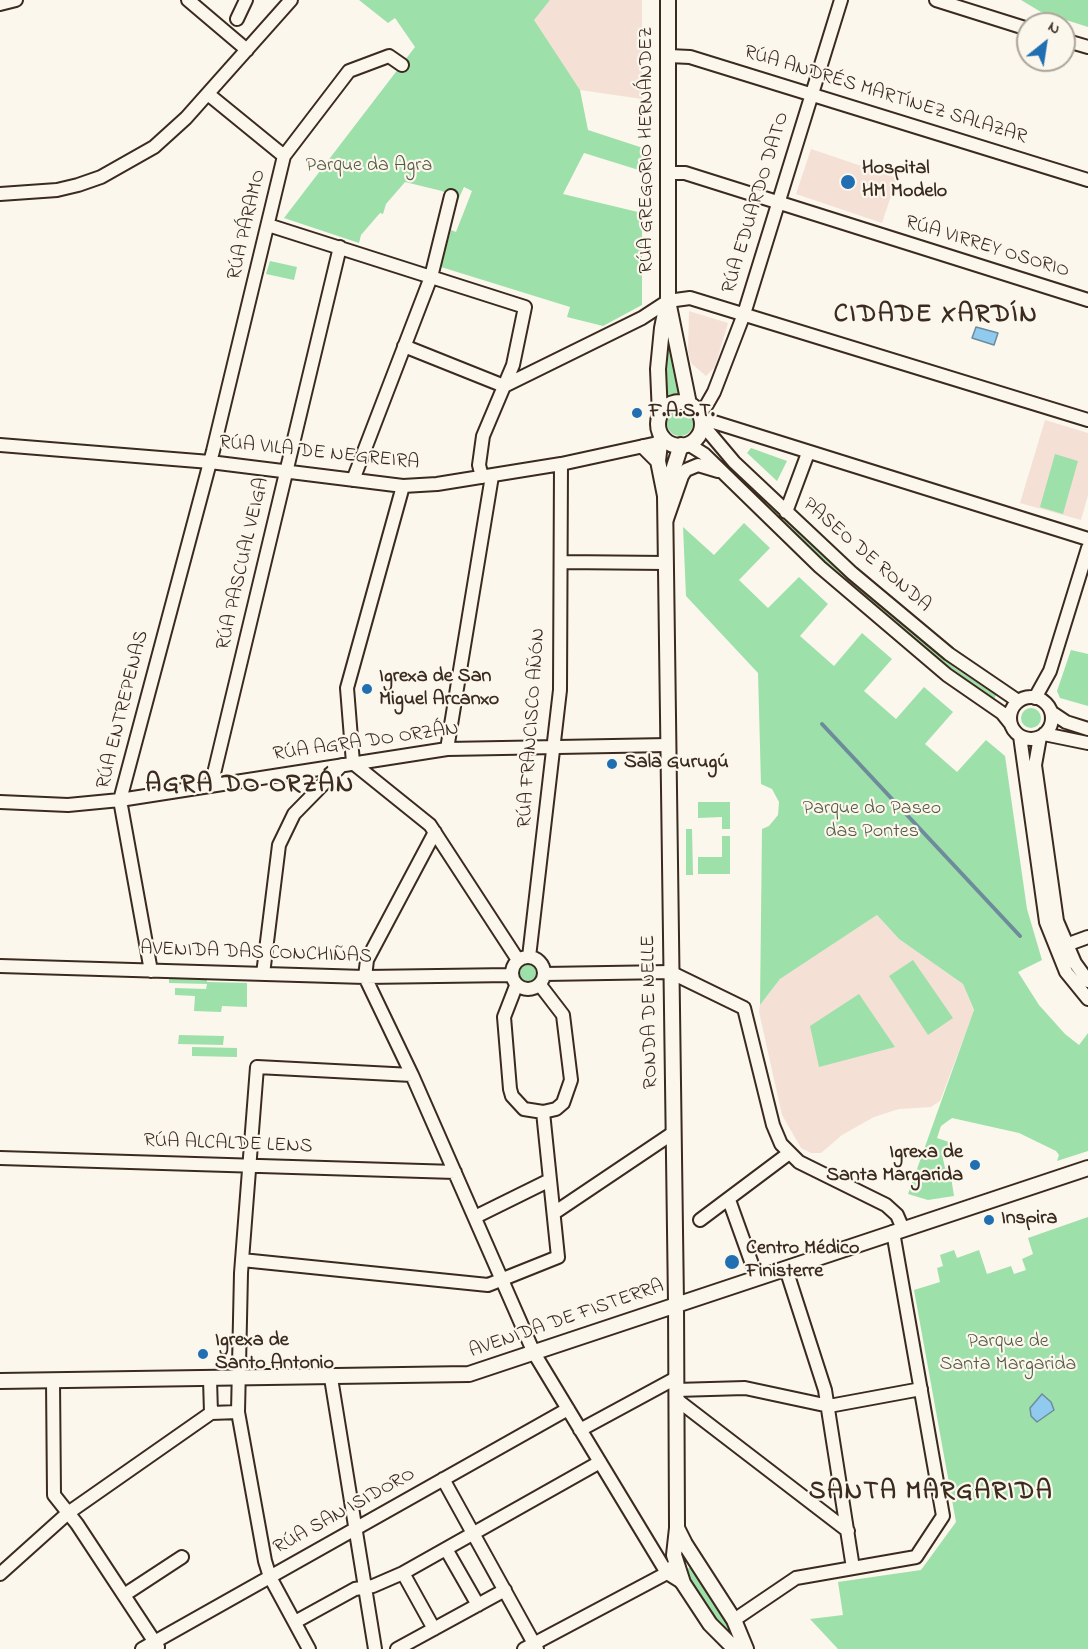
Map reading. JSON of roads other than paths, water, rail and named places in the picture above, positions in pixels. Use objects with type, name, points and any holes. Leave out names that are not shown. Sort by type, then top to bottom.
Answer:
[{"type":"street","points":[[0,4],[16,0]]},
{"type":"street","points":[[188,0],[247,50]]},
{"type":"street","points":[[237,19],[246,0]]},
{"type":"street","points":[[0,194],[57,190],[110,173],[154,147],[208,94],[291,0]]},
{"type":"street","name":"RÚA GREGORIO HERNÁNDEZ","points":[[660,415],[658,369],[662,328],[668,301],[668,0]]},
{"type":"street","name":"RÚA EDUARDO DATO","points":[[698,415],[714,392],[744,314],[841,0]]},
{"type":"street","points":[[936,0],[1016,25]]},
{"type":"street","name":"RÚA ANDRÉS MARTÍNEZ SALAZAR","points":[[669,56],[690,57],[1088,180]]},
{"type":"street","name":"RÚA PÁRAMO","points":[[210,462],[284,156],[349,71],[389,57],[402,65]]},
{"type":"street","points":[[208,94],[284,156]]},
{"type":"street","name":"RÚA VIRREY OSORIO","points":[[668,173],[685,173],[1088,300]]},
{"type":"street","points":[[353,480],[431,277],[451,196]]},
{"type":"street","points":[[268,225],[525,307],[513,365],[483,436],[479,465],[487,476],[447,749]]},
{"type":"street","name":"RÚA PASCUAL VEIGA","points":[[211,786],[340,247]]},
{"type":"street","points":[[404,346],[504,386],[642,318],[668,301],[690,298],[1088,420]]},
{"type":"street","name":"RÚA GREGORIO HERNÁNDEZ","points":[[668,301],[698,415]]},
{"type":"street","points":[[698,415],[698,436],[685,444],[663,439],[658,428],[660,415],[675,402],[698,415],[808,453],[1088,538]]},
{"type":"street","name":"PASEO DE RONDA","points":[[698,415],[734,462],[786,512],[918,628],[972,672],[1018,701]]},
{"type":"street","name":"RÚA VILA DE NEGREIRA","points":[[0,445],[210,462],[403,486],[561,464],[644,447],[663,439]]},
{"type":"street","name":"RONDA DE NELLE","points":[[663,439],[658,461],[665,496],[666,523],[676,1303],[677,1528],[671,1568],[720,1642],[735,1649]]},
{"type":"street","name":"PASEO DE RONDA","points":[[685,444],[704,454],[828,574],[947,675],[1002,713],[1010,723]]},
{"type":"street","name":"RONDA DE NELLE","points":[[665,496],[685,444]]},
{"type":"street","points":[[644,447],[658,461]]},
{"type":"street","points":[[786,512],[808,453]]},
{"type":"street","name":"RÚA ENTREPENAS","points":[[151,971],[120,800],[210,462]]},
{"type":"street","name":"RÚA FRANCISCO AÑÓN","points":[[524,959],[555,747],[560,690],[561,464]]},
{"type":"street","points":[[666,523],[681,476],[686,470],[703,465],[723,473]]},
{"type":"street","points":[[263,974],[279,845],[294,814],[347,764],[347,688],[403,486]]},
{"type":"street","points":[[1035,698],[1050,671],[1088,548]]},
{"type":"street","points":[[562,562],[666,563]]},
{"type":"street","points":[[1088,729],[1066,722],[1051,712],[1045,703],[1035,698],[1018,701],[1011,711],[1010,723],[1020,736],[1044,914],[1059,959],[1088,999]]},
{"type":"street","points":[[1051,712],[1051,724],[1042,736],[1035,765],[1054,907],[1066,945],[1087,980]]},
{"type":"street","points":[[1020,736],[1030,739],[1042,736],[1088,743]]},
{"type":"street","name":"RÚA AGRA DO ORZÁN","points":[[0,802],[68,805],[120,800],[447,749],[668,745]]},
{"type":"street","points":[[347,764],[430,825],[524,959]]},
{"type":"street","points":[[435,832],[367,960],[365,977],[412,1075],[534,1353],[600,1462],[671,1568]]},
{"type":"street","points":[[1066,945],[1088,938]]},
{"type":"street","points":[[524,959],[538,961],[542,979],[563,1015],[571,1080],[563,1103],[556,1109],[543,1112],[524,1109],[512,1096],[504,1017],[514,980],[513,967],[524,959]]},
{"type":"street","points":[[1087,980],[1088,964]]},
{"type":"street","name":"AVENIDA DAS CONCHIÑAS","points":[[0,966],[514,980]]},
{"type":"street","points":[[514,980],[526,990],[542,979],[670,972],[744,1008],[773,1125],[788,1154],[817,1172],[880,1201],[897,1215],[921,1389],[943,1516],[916,1557],[796,1578],[734,1620]]},
{"type":"street","points":[[309,1649],[270,1577],[238,1412],[242,1260],[257,1067],[412,1075]]},
{"type":"street","points":[[242,1260],[488,1285],[558,1257],[543,1112]]},
{"type":"street","points":[[554,1213],[673,1133]]},
{"type":"street","points":[[700,1221],[788,1154]]},
{"type":"street","name":"RÚA ALCALDE LENS","points":[[0,1158],[455,1172]]},
{"type":"street","name":"AVENIDA DE FISTERRA","points":[[0,1381],[331,1378],[469,1374],[676,1303],[786,1269],[1088,1168]]},
{"type":"street","points":[[475,1217],[550,1180]]},
{"type":"street","points":[[729,1200],[757,1278]]},
{"type":"street","points":[[786,1269],[829,1406],[853,1568]]},
{"type":"street","points":[[331,1378],[375,1649]]},
{"type":"street","points":[[210,1379],[211,1413]]},
{"type":"street","points":[[53,1381],[54,1495],[157,1646]]},
{"type":"street","points":[[580,1430],[676,1389],[745,1388],[829,1406],[921,1389]]},
{"type":"street","points":[[676,1389],[848,1531]]},
{"type":"street","name":"RÚA SAN ISIDORO","points":[[142,1649],[157,1646],[270,1577],[568,1409]]},
{"type":"street","points":[[0,1574],[68,1513],[211,1413],[238,1412]]},
{"type":"street","points":[[295,1622],[355,1589],[365,1588],[404,1573],[600,1462]]},
{"type":"street","points":[[443,1479],[505,1590],[532,1647],[671,1568],[684,1544]]},
{"type":"street","name":"RONDA DE NELLE","points":[[677,1528],[684,1544],[734,1620],[746,1649]]},
{"type":"street","points":[[446,1549],[478,1605]]},
{"type":"street","points":[[124,1595],[182,1557]]},
{"type":"street","points":[[404,1573],[434,1629]]},
{"type":"street","points":[[397,1649],[505,1590]]},
{"type":"water","points":[[976,327],[998,333],[994,345],[972,338]]},
{"type":"water","points":[[1042,1394],[1051,1402],[1054,1410],[1037,1422],[1031,1416],[1030,1408]]},
{"type":"waterway","points":[[822,724],[1020,936]]},
{"type":"place","name":"Hospital HM Modelo","points":[[848,182]]},
{"type":"place","name":"F.A.S.T.","points":[[637,413]]},
{"type":"place","name":"Igrexa de San Miguel Arcanxo","points":[[367,689]]},
{"type":"place","name":"Sala Gurugú","points":[[612,764]]},
{"type":"place","name":"Igrexa de Santa Margarida","points":[[975,1165]]},
{"type":"place","name":"Inspira","points":[[989,1220]]},
{"type":"place","name":"Centro Médico Finisterre","points":[[732,1262]]},
{"type":"place","name":"Igrexa de Santo Antonio","points":[[203,1354]]},
{"type":"district","name":"CIDADE XARDÍN","points":[[936,317]]},
{"type":"district","name":"AGRA DO ORZÁN","points":[[250,787]]},
{"type":"district","name":"SANTA MARGARIDA","points":[[931,1494]]},
{"type":"park label","name":"Parque da Agra","points":[[369,167]]},
{"type":"park label","name":"Parque do Paseo das Pontes","points":[[872,822]]},
{"type":"park label","name":"Parque de Santa Margarida","points":[[1008,1354]]}]
